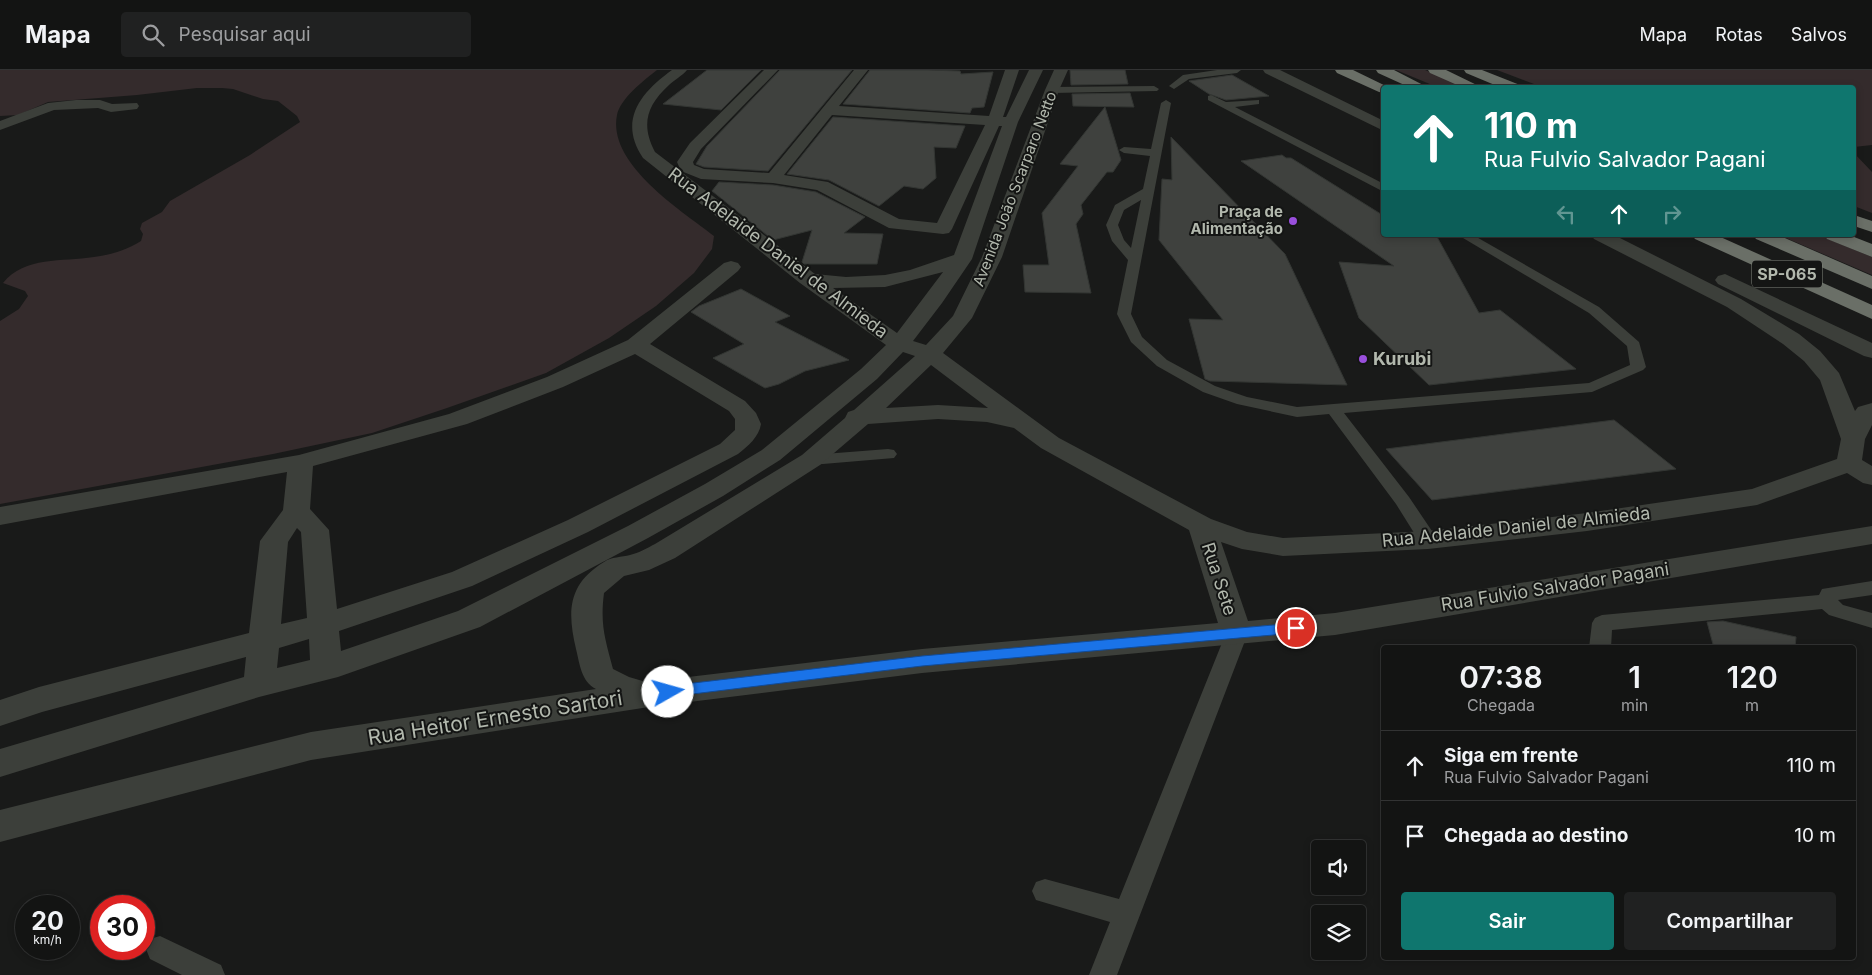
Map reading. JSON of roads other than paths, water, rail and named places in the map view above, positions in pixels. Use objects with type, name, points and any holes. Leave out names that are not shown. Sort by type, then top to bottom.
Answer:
[{"type":"highway","points":[[1341,70],[1378,87]]},
{"type":"highway","points":[[1383,70],[1416,85]]},
{"type":"highway","points":[[1435,70],[1470,85]]},
{"type":"highway","points":[[1471,70],[1508,85]]},
{"type":"highway","points":[[1856,221],[1872,227]]},
{"type":"highway","points":[[1856,236],[1872,242]]},
{"type":"highway","name":"SP-065","points":[[1705,237],[1872,313]]},
{"type":"highway","name":"SP-065","points":[[1767,237],[1872,283]]},
{"type":"highway","points":[[1839,237],[1872,251]]},
{"type":"street","name":"Rua Adelaide Daniel de Almieda","points":[[680,70],[656,88],[640,114],[640,136],[649,156],[807,279],[899,344],[930,354],[1019,422],[1050,443],[1091,467],[1201,524],[1242,540],[1283,547],[1428,540],[1587,522],[1757,497],[1851,451]]},
{"type":"street","points":[[771,70],[695,146],[685,162],[687,168],[701,174],[773,178],[822,186],[895,224],[943,229],[1004,117],[1012,70]]},
{"type":"street","points":[[773,178],[861,70]]},
{"type":"street","name":"Avenida João Scarparo Netto","points":[[899,344],[917,324],[962,259],[1004,117],[1036,70]]},
{"type":"street","name":"Avenida João Scarparo Netto","points":[[930,354],[962,318],[992,257],[1052,90],[1061,70]]},
{"type":"street","points":[[1270,70],[1381,126]]},
{"type":"street","points":[[1291,70],[1381,114]]},
{"type":"street","points":[[0,126],[53,106],[76,104],[100,104],[111,108],[132,106]]},
{"type":"street","points":[[831,106],[1004,117]]},
{"type":"street","points":[[1604,237],[1734,303],[1791,339],[1812,356],[1831,378],[1851,451],[1872,477]]},
{"type":"street","points":[[1636,237],[1872,351]]},
{"type":"street","points":[[807,279],[836,283],[874,282],[910,277],[962,259]]},
{"type":"street","points":[[0,516],[301,462],[373,444],[458,419],[555,382],[636,345],[732,266]]},
{"type":"street","points":[[0,763],[259,685],[328,668],[469,619],[638,532],[714,490],[771,455],[869,374],[899,344]]},
{"type":"street","points":[[0,713],[39,700],[263,642],[324,624],[471,575],[578,526],[730,449],[746,435],[750,424],[746,414],[737,406],[636,345]]},
{"type":"street","points":[[615,568],[639,562],[665,551],[811,460],[863,417],[930,354]]},
{"type":"street","points":[[1851,451],[1866,412],[1872,410]]},
{"type":"street","points":[[815,419],[938,412],[987,415],[1019,422]]},
{"type":"street","points":[[259,685],[274,542],[296,511],[301,462]]},
{"type":"street","points":[[296,511],[315,530],[328,668]]},
{"type":"street","name":"Rua Sete","points":[[1201,524],[1237,633]]},
{"type":"street","points":[[638,532],[615,568],[590,589],[586,616],[588,634],[599,676],[621,688],[649,694]]},
{"type":"street","name":"Rua Fulvio Salvador Pagani","points":[[1237,633],[1335,624],[1872,535]]},
{"type":"street","name":"Rua Heitor Ernesto Sartori","points":[[0,826],[312,746],[649,694],[922,661],[1237,633]]},
{"type":"lane","points":[[1174,86],[1186,77],[1237,70]]},
{"type":"lane","points":[[1052,90],[1154,89]]},
{"type":"lane","points":[[1211,98],[1381,187]]},
{"type":"lane","points":[[1224,105],[1256,102]]},
{"type":"lane","points":[[1166,103],[1124,314],[1136,339],[1162,363],[1209,389],[1243,401],[1297,412],[1592,386],[1638,367],[1634,345],[1594,310],[1467,237]]},
{"type":"lane","points":[[1124,150],[1156,153]]},
{"type":"lane","points":[[1343,167],[1381,176]]},
{"type":"lane","points":[[1135,260],[1118,241],[1112,225],[1119,208],[1148,192]]},
{"type":"lane","points":[[1333,409],[1403,501],[1428,540]]},
{"type":"lane","points":[[811,460],[888,454]]},
{"type":"lane","points":[[1826,601],[1829,594],[1872,588]]},
{"type":"lane","points":[[1600,645],[1602,622],[1826,601],[1836,610],[1872,621]]},
{"type":"lane","points":[[1102,975],[1237,633]]},
{"type":"lane","points":[[1045,891],[1127,914]]},
{"type":"lane","points":[[160,949],[211,975]]},
{"type":"place","name":"Praça de Alimentação","points":[[1293,221]]},
{"type":"place","name":"Kurubi","points":[[1363,359]]}]
